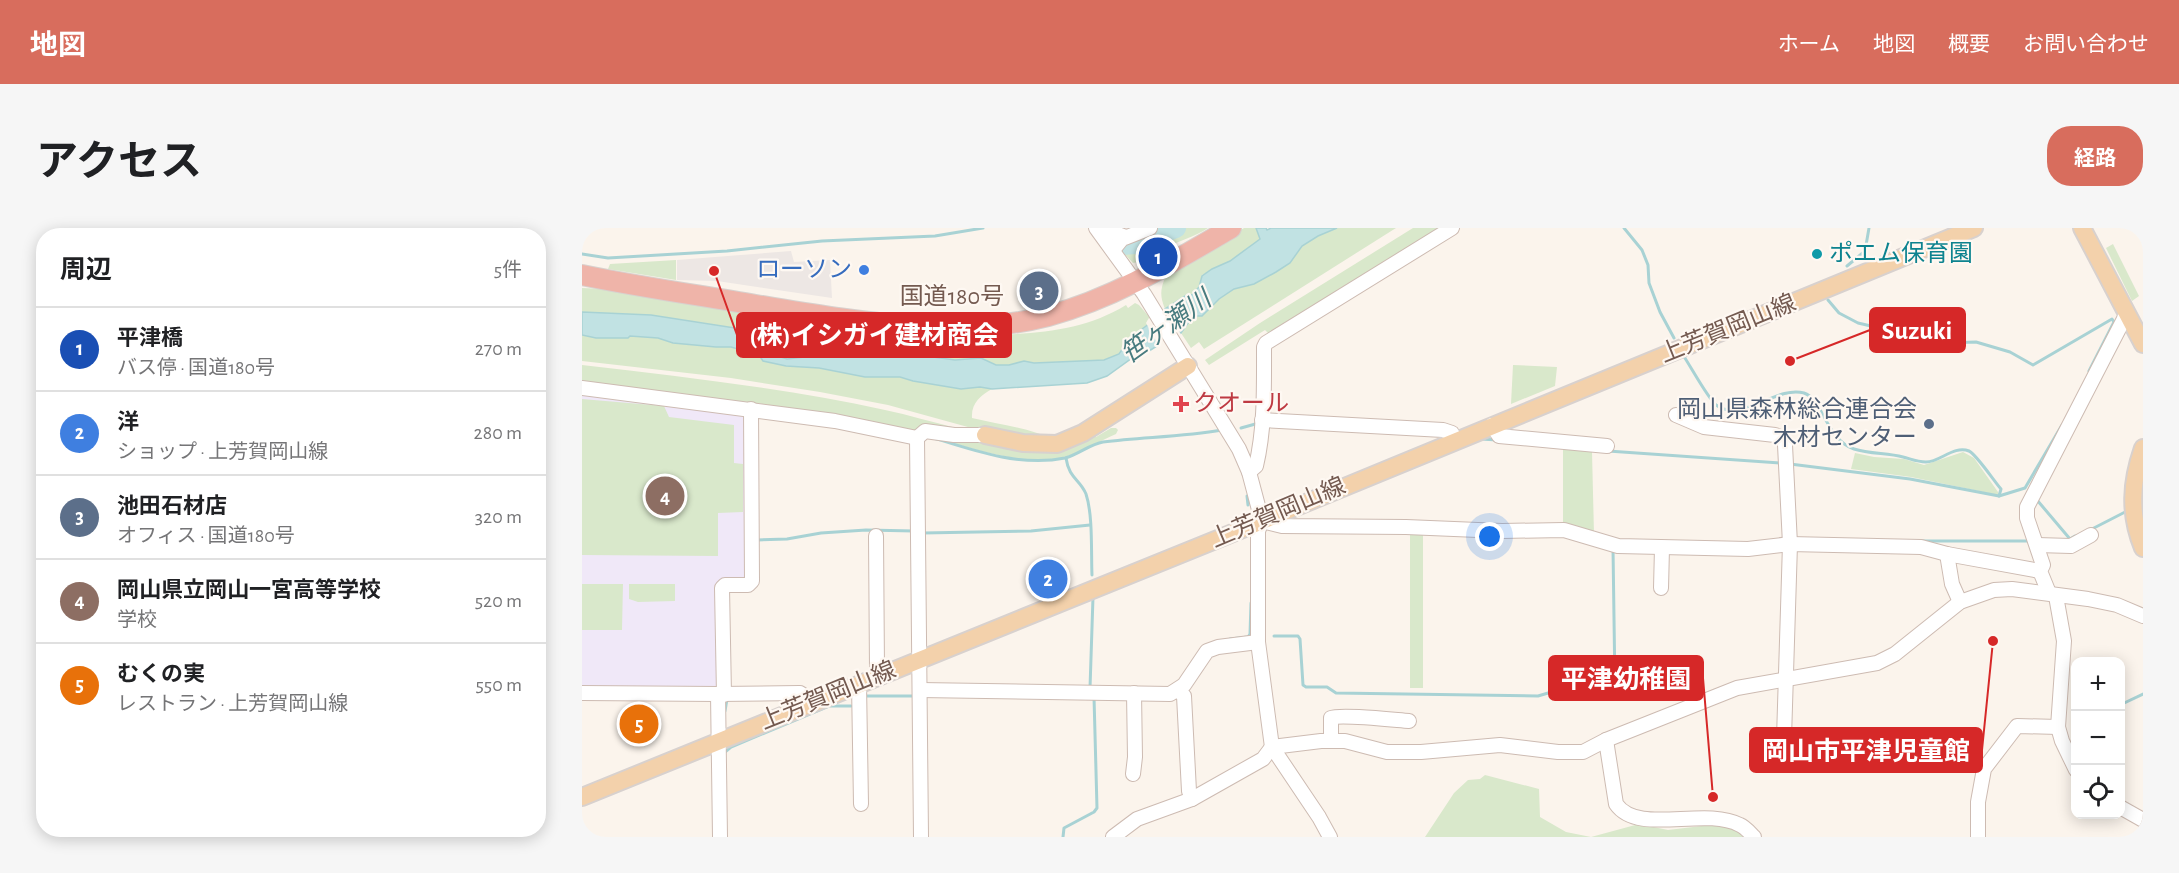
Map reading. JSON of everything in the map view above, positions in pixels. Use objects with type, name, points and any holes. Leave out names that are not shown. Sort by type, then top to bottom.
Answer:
[{"type":"highway","name":"国道180号","points":[[585,276],[864,321],[956,327],[1005,325],[1050,316],[1098,301],[1232,228]]},
{"type":"main road","name":"上芳賀岡山線","points":[[582,797],[1262,521],[1430,439],[1455,441],[1974,228]]},
{"type":"main road","points":[[2082,228],[2143,345]]},
{"type":"main road","points":[[985,435],[1023,443],[1057,444],[1083,433],[1188,365]]},
{"type":"main road","points":[[2143,448],[2133,483],[2135,509],[2143,549]]},
{"type":"street","points":[[1096,228],[1119,244]]},
{"type":"street","points":[[1108,228],[1119,244],[1135,282],[1229,431],[1249,472],[1262,521],[1258,531],[1257,642],[1272,747],[1330,837]]},
{"type":"street","points":[[1119,244],[1150,228]]},
{"type":"street","points":[[1249,472],[1256,466],[1262,423],[1266,343],[1452,228]]},
{"type":"street","points":[[2040,571],[2043,565],[2027,518],[2032,497],[2125,317],[2128,316]]},
{"type":"street","points":[[582,388],[752,409],[920,435],[985,435]]},
{"type":"street","points":[[720,837],[722,588],[725,585],[748,585],[752,581],[752,409]]},
{"type":"street","points":[[1676,415],[1704,427],[1775,435],[1783,438],[1790,541],[1784,738]]},
{"type":"street","points":[[1262,423],[1443,430],[1452,433],[1455,441]]},
{"type":"street","points":[[1492,425],[1499,436],[1607,447]]},
{"type":"street","points":[[920,435],[921,837]]},
{"type":"street","points":[[1262,521],[1282,526],[1406,527],[1502,531],[1564,530],[1614,545],[1662,548],[1748,549],[1790,541],[1921,547],[2040,571]]},
{"type":"street","points":[[2036,542],[2071,546],[2091,535]]},
{"type":"street","points":[[876,536],[877,669],[880,675]]},
{"type":"street","points":[[1661,588],[1662,548]]},
{"type":"street","points":[[1947,554],[1952,584],[1960,602]]},
{"type":"street","points":[[2040,571],[2053,594],[2064,641],[2058,727],[2074,765]]},
{"type":"street","points":[[1113,837],[1137,819],[1192,799],[1263,759],[1272,747],[1345,741],[1387,752],[1421,752],[1500,745],[1558,752],[1582,752],[1737,687],[1854,669],[1877,663],[1895,654],[1960,602],[1994,590],[2012,589],[2053,594],[2116,605],[2142,615]]},
{"type":"street","points":[[1192,799],[1189,791],[1181,693],[1184,685],[1207,651],[1218,647],[1257,642]]},
{"type":"street","points":[[859,684],[861,804]]},
{"type":"street","points":[[582,693],[720,697],[800,693],[806,697],[808,704]]},
{"type":"street","points":[[920,693],[1134,697],[1181,693]]},
{"type":"street","points":[[1133,774],[1134,697]]},
{"type":"street","points":[[1331,741],[1331,718],[1337,716],[1409,721]]},
{"type":"street","points":[[1978,837],[1978,802],[1984,769],[2017,726],[2058,727]]},
{"type":"street","points":[[1606,740],[1616,804],[1620,811],[1631,816],[1666,821],[1700,817],[1720,818],[1741,825],[1754,837]]},
{"type":"street","points":[[2125,809],[2143,820]]},
{"type":"shaded area","points":[[791,251],[794,262],[830,260],[832,298],[717,281],[677,280],[677,260]]},
{"type":"shaded area","points":[[582,390],[748,410],[748,582],[722,582],[718,688],[582,691]]},
{"type":"green space","points":[[1157,228],[1208,228],[1133,263],[1119,248],[1124,242]]},
{"type":"green space","points":[[1244,228],[1256,228],[1261,239],[1230,261],[1202,275],[1199,287],[1192,295],[1188,294],[1165,309],[1161,293],[1165,278]]},
{"type":"green space","points":[[1337,228],[1396,228],[1204,349],[1199,342],[1191,348],[1181,333],[1193,316],[1202,316],[1219,299],[1234,289],[1254,284],[1290,263],[1302,246]]},
{"type":"green space","points":[[1413,228],[1440,228],[1269,334],[1265,330],[1209,365],[1205,360],[1260,323]]},
{"type":"green space","points":[[2113,244],[2139,296],[2132,301],[2106,248]]},
{"type":"green space","points":[[676,260],[676,280],[608,269],[610,264]]},
{"type":"green space","points":[[582,288],[607,289],[957,335],[1044,332],[1087,323],[1126,305],[1128,308],[1135,303],[1151,319],[1150,324],[1132,337],[1119,354],[1104,360],[1034,363],[1024,361],[1010,365],[996,365],[980,358],[955,360],[651,315],[582,312]]},
{"type":"green space","points":[[582,335],[596,338],[627,338],[630,336],[658,338],[673,343],[731,347],[786,366],[818,368],[865,377],[900,377],[961,389],[980,387],[992,389],[977,400],[972,418],[1026,430],[1057,441],[986,432],[888,405],[820,392],[731,378],[582,361]]},
{"type":"green space","points":[[786,348],[805,351],[804,357],[787,359],[768,353],[768,351]]},
{"type":"green space","points":[[582,365],[810,395],[894,412],[956,428],[919,432],[837,415],[756,403],[582,384]]},
{"type":"green space","points":[[1513,365],[1557,367],[1555,386],[1511,404]]},
{"type":"green space","points":[[582,399],[664,406],[669,417],[734,425],[734,463],[743,464],[743,512],[718,513],[718,556],[582,555]]},
{"type":"green space","points":[[1111,428],[1118,430],[1116,434],[1071,455],[1031,460],[997,455],[932,437],[1094,435],[1096,437]]},
{"type":"green space","points":[[1563,449],[1592,452],[1594,534],[1563,525]]},
{"type":"green space","points":[[1963,452],[1974,458],[1998,495],[1911,477],[1851,469],[1855,453],[1904,459],[1924,465]]},
{"type":"green space","points":[[1410,533],[1423,534],[1423,688],[1410,688]]},
{"type":"green space","points":[[582,584],[623,584],[622,630],[582,630]]},
{"type":"green space","points":[[629,584],[675,584],[675,601],[638,602],[629,599]]},
{"type":"green space","points":[[1485,775],[1539,789],[1540,817],[1566,832],[1591,837],[1425,837],[1454,793],[1468,780],[1480,779]]},
{"type":"green space","points":[[1639,824],[1668,830],[1718,824],[1738,830],[1743,837],[1591,837]]},
{"type":"water","points":[[1256,228],[1267,230],[1271,228],[1337,228],[1302,246],[1290,263],[1276,272],[1254,284],[1234,289],[1219,299],[1202,316],[1193,316],[1181,333],[1165,309],[1188,294],[1192,295],[1199,287],[1202,276],[1230,261],[1260,239]]},
{"type":"water","points":[[582,312],[651,315],[955,360],[981,358],[996,365],[1009,365],[1024,361],[1034,363],[1104,360],[1119,354],[1131,337],[1149,324],[1165,341],[1135,356],[1107,376],[1087,383],[961,389],[900,377],[865,377],[819,368],[786,366],[763,361],[759,355],[731,347],[673,343],[658,338],[630,336],[628,338],[596,338],[582,335]],"holes":[[[786,348],[801,349],[805,354],[804,357],[787,359],[768,353],[768,351]]]},
{"type":"pier","points":[[1150,316],[1167,343],[1160,348],[1146,323]]},
{"type":"waterway","points":[[582,254],[608,258],[727,251],[822,241],[935,236],[983,228]]},
{"type":"waterway","points":[[1105,233],[1122,245],[1135,244],[1176,228]]},
{"type":"waterway","points":[[1624,228],[1642,250],[1648,265],[1649,283],[1660,312],[1674,338]]},
{"type":"waterway","points":[[1847,266],[1865,251],[1869,228]]},
{"type":"waterway","points":[[1828,300],[1839,313],[1858,323],[1944,343],[1976,342],[2010,352],[2033,365],[2112,319],[2114,322],[2089,371]]},
{"type":"waterway","points":[[1683,355],[1712,401],[1726,410],[1748,407],[1782,394],[1804,393],[1816,403],[1837,437],[1854,449],[1923,462],[1958,450],[1969,451],[2001,489],[1999,496]]},
{"type":"waterway","points":[[1241,428],[1259,423]]},
{"type":"waterway","points":[[1790,464],[1910,479],[1999,496],[2025,488],[2062,425]]},
{"type":"waterway","points":[[934,438],[998,456],[1048,460],[1070,457],[1103,442],[1222,430]]},
{"type":"waterway","points":[[1481,439],[1497,440]]},
{"type":"waterway","points":[[1608,451],[1781,463]]},
{"type":"waterway","points":[[1066,458],[1072,475],[1086,494],[1091,523],[1092,575]]},
{"type":"waterway","points":[[1247,496],[1248,505]]},
{"type":"waterway","points":[[2037,500],[2070,539],[2075,536]]},
{"type":"waterway","points":[[2090,530],[2129,510]]},
{"type":"waterway","points":[[923,533],[1031,531],[1090,525]]},
{"type":"waterway","points":[[757,540],[866,530],[914,531]]},
{"type":"waterway","points":[[1920,541],[2031,541]]},
{"type":"waterway","points":[[1274,636],[1298,636],[1300,639],[1303,685],[1327,687],[1336,693],[1538,696],[1565,688],[1615,688],[1613,548]]},
{"type":"waterway","points":[[1090,688],[1093,597]]},
{"type":"waterway","points":[[1230,639],[1248,637],[1250,634],[1251,603]]},
{"type":"waterway","points":[[2125,703],[2143,694]]},
{"type":"waterway","points":[[865,696],[915,696]]},
{"type":"waterway","points":[[1063,837],[1064,828],[1094,812],[1097,808],[1094,697]]},
{"type":"waterway","points":[[725,711],[727,699]]},
{"type":"waterway","points":[[725,752],[731,747],[829,706],[851,706]]},
{"type":"place","name":"ポエム保育園","points":[[1817,254]]},
{"type":"place","name":"平津橋","points":[[1158,257]]},
{"type":"place","name":"ローソン","points":[[864,270]]},
{"type":"place","name":"(株)イシガイ建材商会","points":[[714,271]]},
{"type":"place","name":"池田石材店","points":[[1039,291]]},
{"type":"place","name":"Suzuki","points":[[1790,361]]},
{"type":"place","name":"クオール","points":[[1181,404]]},
{"type":"place","name":"岡山県森林総合連合会 木材センター","points":[[1929,424]]},
{"type":"place","name":"岡山県立岡山一宮高等学校","points":[[665,496]]},
{"type":"place","name":"洋","points":[[1048,579]]},
{"type":"place","name":"岡山市平津児童館","points":[[1993,641]]},
{"type":"place","name":"むくの実","points":[[639,724]]},
{"type":"place","name":"平津幼稚園","points":[[1713,797]]},
{"type":"water label","name":"笹ヶ瀬川","points":[[1166,327]]}]
